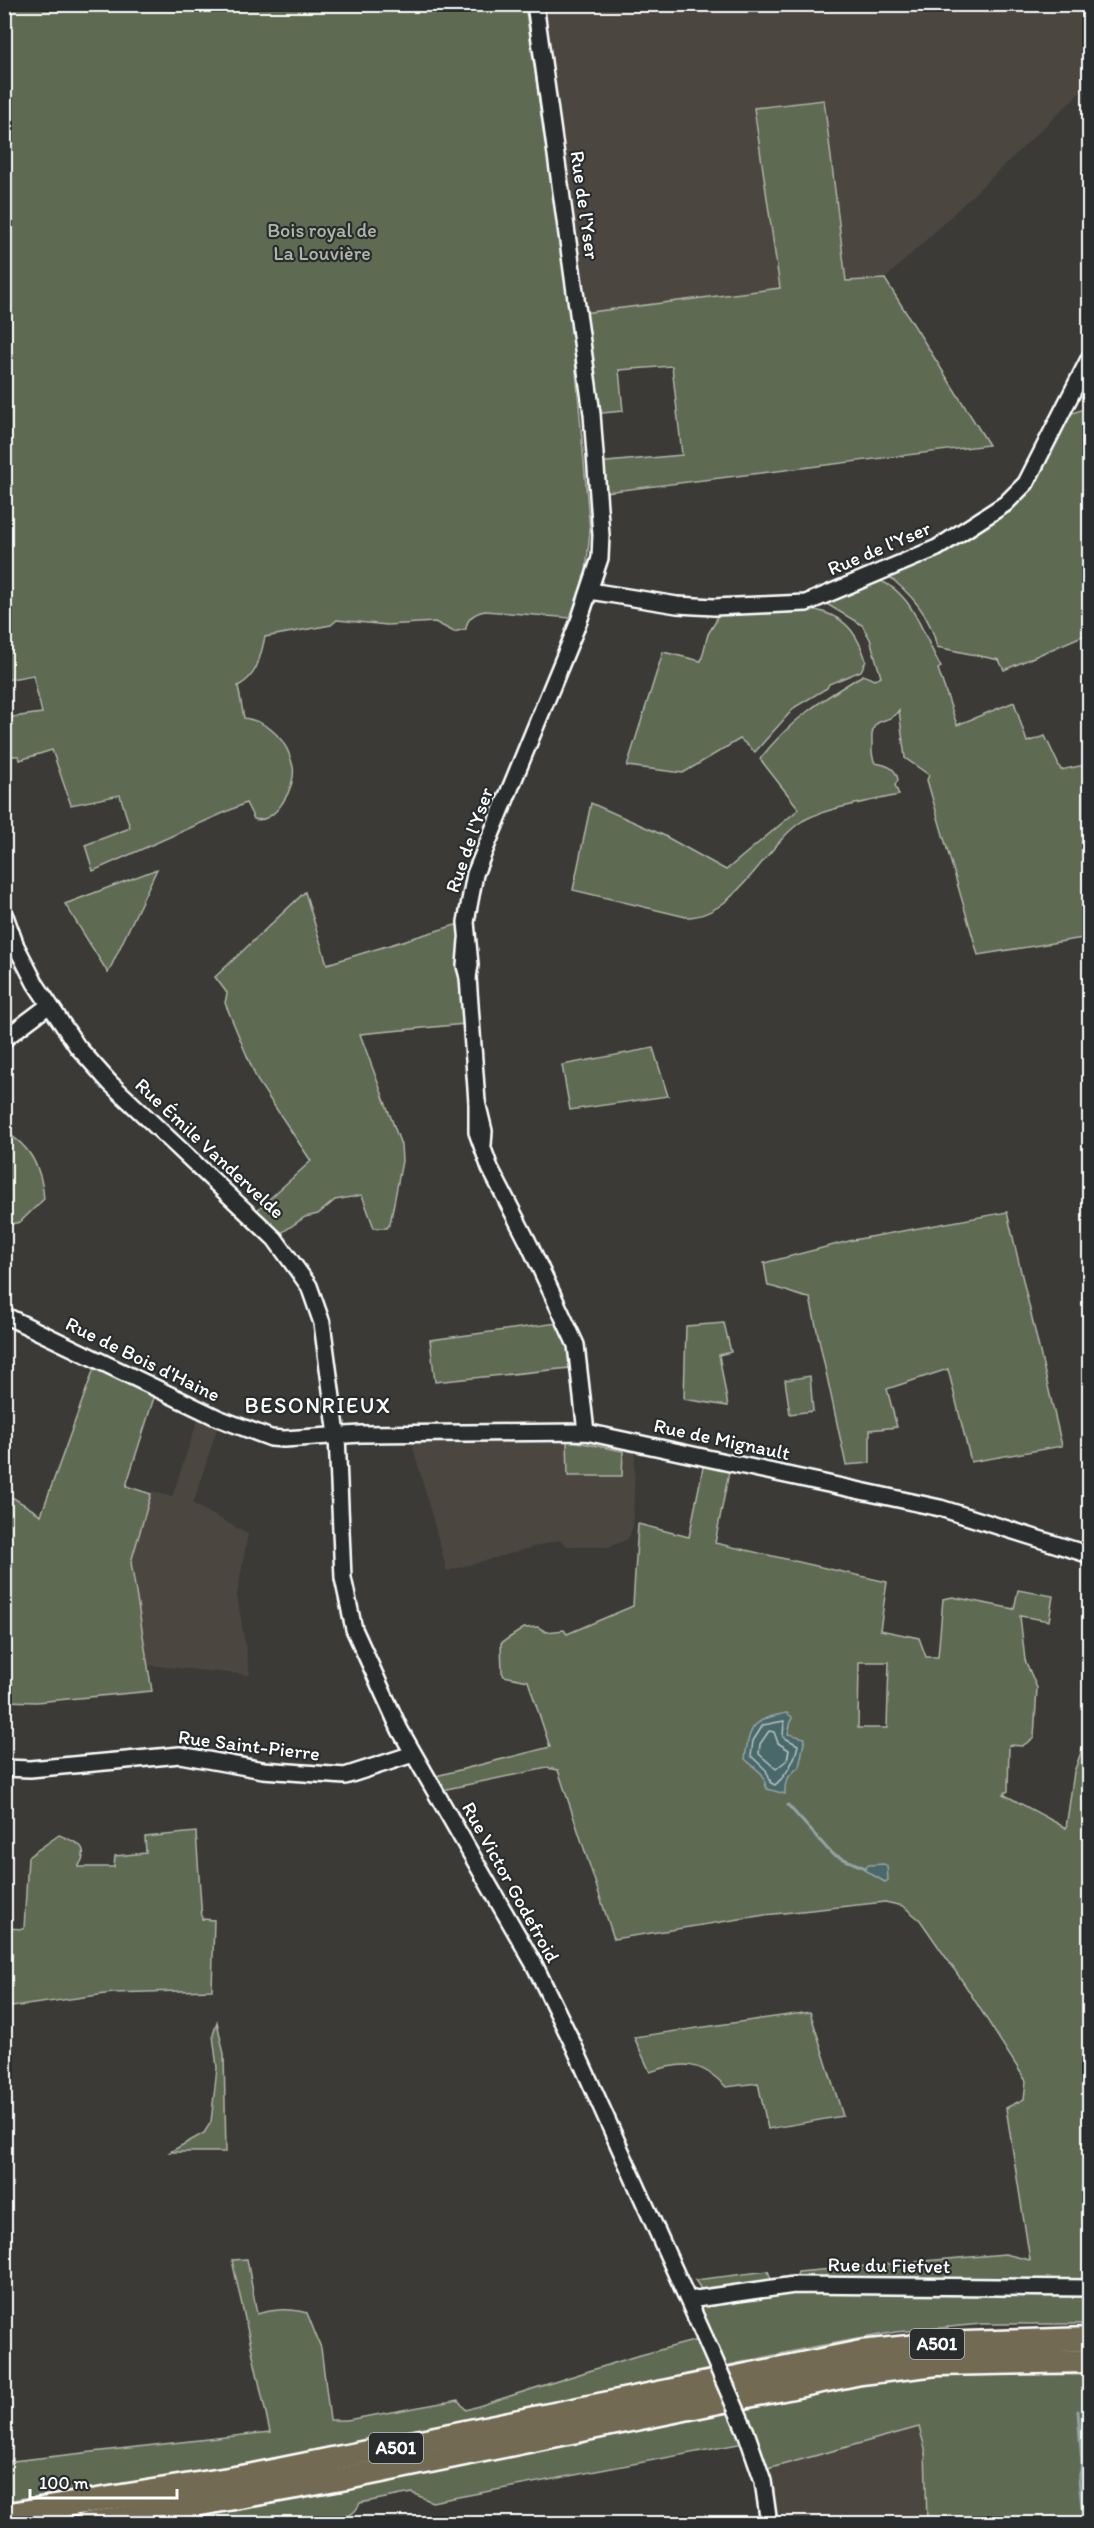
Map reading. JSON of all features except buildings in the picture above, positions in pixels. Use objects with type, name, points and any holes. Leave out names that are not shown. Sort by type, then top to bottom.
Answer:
[{"type":"highway","name":"A501","points":[[4,2515],[264,2473],[861,2352],[936,2344],[1089,2339]]},
{"type":"highway","name":"A501","points":[[87,2523],[347,2478],[861,2373],[937,2364],[1089,2361]]},
{"type":"highway","points":[[987,2363],[1089,2371]]},
{"type":"street","name":"Rue de l'Yser","points":[[535,4],[592,414],[601,535],[600,558],[590,591],[475,874],[468,904],[465,966],[468,977],[477,1102],[484,1131],[483,1145],[495,1179],[529,1244],[576,1346],[586,1432]]},
{"type":"street","name":"Rue de l'Yser","points":[[590,591],[677,605],[714,607],[806,603],[937,548],[1005,504],[1026,483],[1089,357]]},
{"type":"street","name":"Rue Émile Vandervelde","points":[[4,913],[16,946],[48,1006],[100,1073],[252,1215],[293,1261],[313,1295],[322,1323],[337,1435]]},
{"type":"street","points":[[4,1039],[48,1006]]},
{"type":"street","name":"Rue de Bois d'Haine","points":[[4,1315],[249,1431],[284,1439],[337,1435]]},
{"type":"street","name":"Rue de Mignault","points":[[337,1435],[586,1432],[940,1508],[1089,1555]]},
{"type":"street","name":"Rue Victor Godefroid","points":[[337,1435],[340,1549],[348,1609],[366,1658],[413,1754],[534,1964],[573,2044],[746,2432],[763,2481],[770,2523]]},
{"type":"street","name":"Rue Saint-Pierre","points":[[4,1768],[30,1770],[180,1755],[263,1770],[345,1776],[413,1754]]},
{"type":"street","name":"Rue du Fiefvet","points":[[689,2300],[794,2284],[1089,2289]]},
{"type":"shaded area","points":[[543,5],[1089,5],[1089,84],[885,279],[780,288],[583,313]]},
{"type":"shaded area","points":[[201,1410],[220,1419],[193,1504],[248,1534],[237,1595],[250,1675],[148,1665],[131,1562],[152,1491],[172,1497]]},
{"type":"shaded area","points":[[586,1438],[635,1448],[633,1527],[628,1539],[609,1547],[568,1546],[559,1540],[447,1571],[411,1440]]},
{"type":"shaded area","points":[[920,2427],[925,2448],[927,2523],[769,2523],[760,2471]]},
{"type":"green space","name":"Bois royal de La Louvière","points":[[5,5],[525,5],[571,313],[590,531],[586,572],[571,618],[485,611],[472,617],[466,629],[454,632],[435,622],[387,625],[337,620],[331,625],[265,637],[260,659],[254,671],[245,682],[238,686],[244,718],[270,728],[282,741],[291,758],[292,784],[283,802],[270,816],[262,820],[254,819],[246,803],[93,871],[85,845],[130,828],[120,795],[71,805],[52,750],[20,760],[19,756],[5,756],[5,718],[42,713],[33,675],[5,680]]},
{"type":"green space","points":[[824,100],[846,281],[885,279],[989,445],[598,493],[596,463],[682,455],[672,366],[619,370],[623,411],[592,414],[583,313],[780,288],[754,108]]},
{"type":"green space","points":[[1089,407],[1089,633],[1004,670],[999,660],[937,647],[930,624],[918,606],[885,573],[1008,507],[1064,416]]},
{"type":"green space","points":[[871,578],[897,591],[915,614],[941,667],[938,669],[957,725],[1014,702],[1027,742],[1045,736],[1061,770],[1089,764],[1089,937],[978,955],[927,780],[929,775],[905,758],[899,710],[895,715],[877,723],[874,727],[872,751],[875,763],[887,766],[895,772],[898,780],[895,785],[899,795],[834,809],[801,822],[720,906],[704,914],[686,917],[573,890],[591,803],[663,835],[726,870],[799,809],[760,759],[783,733],[820,702],[863,675],[874,680],[881,677],[870,639],[862,625],[820,600]]},
{"type":"green space","points":[[805,608],[837,618],[852,631],[866,661],[861,671],[829,684],[827,688],[795,707],[755,752],[740,739],[683,773],[627,766],[663,652],[701,661],[708,634],[716,621],[717,612]]},
{"type":"green space","points":[[157,869],[108,973],[65,904]]},
{"type":"green space","points":[[305,892],[327,964],[462,923],[465,1024],[360,1034],[401,1145],[402,1161],[390,1224],[387,1228],[374,1228],[362,1195],[335,1200],[318,1214],[305,1217],[277,1236],[254,1213],[311,1161],[257,1080],[225,1003],[227,993],[215,977]]},
{"type":"green space","points":[[653,1048],[668,1096],[570,1110],[562,1065]]},
{"type":"green space","points":[[5,1132],[22,1144],[34,1160],[41,1178],[44,1199],[20,1222],[12,1224],[5,1218]]},
{"type":"green space","points":[[1007,1212],[1062,1446],[971,1462],[948,1369],[887,1389],[897,1427],[870,1430],[870,1463],[846,1465],[810,1298],[768,1286],[764,1263],[853,1240]]},
{"type":"green space","points":[[565,1322],[579,1367],[435,1382],[430,1340]]},
{"type":"green space","points":[[724,1323],[731,1352],[719,1355],[728,1406],[684,1399],[686,1326]]},
{"type":"green space","points":[[97,1360],[157,1388],[126,1486],[151,1494],[131,1562],[152,1691],[36,1702],[5,1701],[4,1492],[41,1515]]},
{"type":"green space","points":[[810,1376],[813,1411],[790,1414],[785,1380]]},
{"type":"green space","points":[[567,1440],[623,1451],[622,1476],[568,1476]]},
{"type":"green space","points":[[704,1462],[730,1467],[715,1543],[887,1582],[880,1630],[919,1638],[926,1657],[938,1657],[943,1599],[953,1597],[1014,1609],[1018,1590],[1053,1596],[1049,1621],[1020,1616],[1025,1660],[1037,1688],[1034,1738],[1022,1746],[1009,1745],[1008,1791],[1003,1794],[1066,1828],[1074,1772],[1089,1730],[1089,2288],[794,2285],[798,2272],[1005,2254],[1030,2260],[1006,2108],[1024,2099],[1026,2081],[965,1985],[920,1920],[903,1906],[885,1902],[765,1915],[614,1939],[558,1770],[547,1768],[447,1789],[438,1795],[428,1778],[550,1747],[528,1681],[504,1676],[502,1672],[501,1643],[524,1628],[538,1627],[546,1632],[564,1630],[567,1634],[633,1606],[638,1524],[689,1537]],"holes":[[[859,1662],[889,1662],[887,1728],[858,1728]]]},
{"type":"green space","points":[[196,1832],[202,1919],[214,1920],[212,1990],[113,1993],[5,2008],[5,1928],[24,1929],[28,1857],[59,1835],[77,1843],[83,1850],[82,1860],[78,1867],[114,1867],[115,1856],[146,1853],[145,1837]]},
{"type":"green space","points":[[810,2012],[843,2116],[768,2129],[758,2083],[726,2087],[717,2078],[700,2068],[682,2065],[650,2072],[634,2037]]},
{"type":"green space","points":[[217,2022],[224,2054],[226,2152],[170,2152],[204,2133],[211,2122],[217,2068],[213,2035]]},
{"type":"green space","points":[[247,2259],[257,2314],[282,2310],[307,2313],[321,2348],[330,2420],[347,2420],[458,2400],[466,2410],[633,2357],[705,2338],[698,2305],[786,2293],[1089,2295],[1089,2324],[982,2324],[896,2332],[813,2347],[356,2444],[217,2470],[5,2501],[4,2462],[270,2432],[232,2260]]},
{"type":"green space","points":[[768,2271],[774,2287],[706,2296],[695,2280]]},
{"type":"green space","points":[[1011,2374],[1089,2375],[1090,2518],[1084,2518],[1084,2523],[927,2523],[925,2448],[919,2427],[760,2471],[749,2442],[432,2502],[412,2493],[360,2503],[349,2516],[321,2523],[157,2524],[355,2489],[820,2390],[934,2377]]},
{"type":"water","points":[[787,1713],[792,1717],[788,1734],[805,1738],[799,1767],[788,1779],[785,1794],[767,1789],[762,1774],[745,1759],[751,1731],[755,1726],[767,1718]]},
{"type":"water","points":[[884,1864],[887,1866],[888,1880],[885,1882],[864,1870],[868,1865]]},
{"type":"waterway","points":[[788,1805],[832,1854],[865,1868]]},
{"type":"waterway","points":[[1078,2411],[1082,2464],[1079,2480],[1084,2524]]},
{"type":"district","name":"BESONRIEUX","points":[[318,1405]]}]
